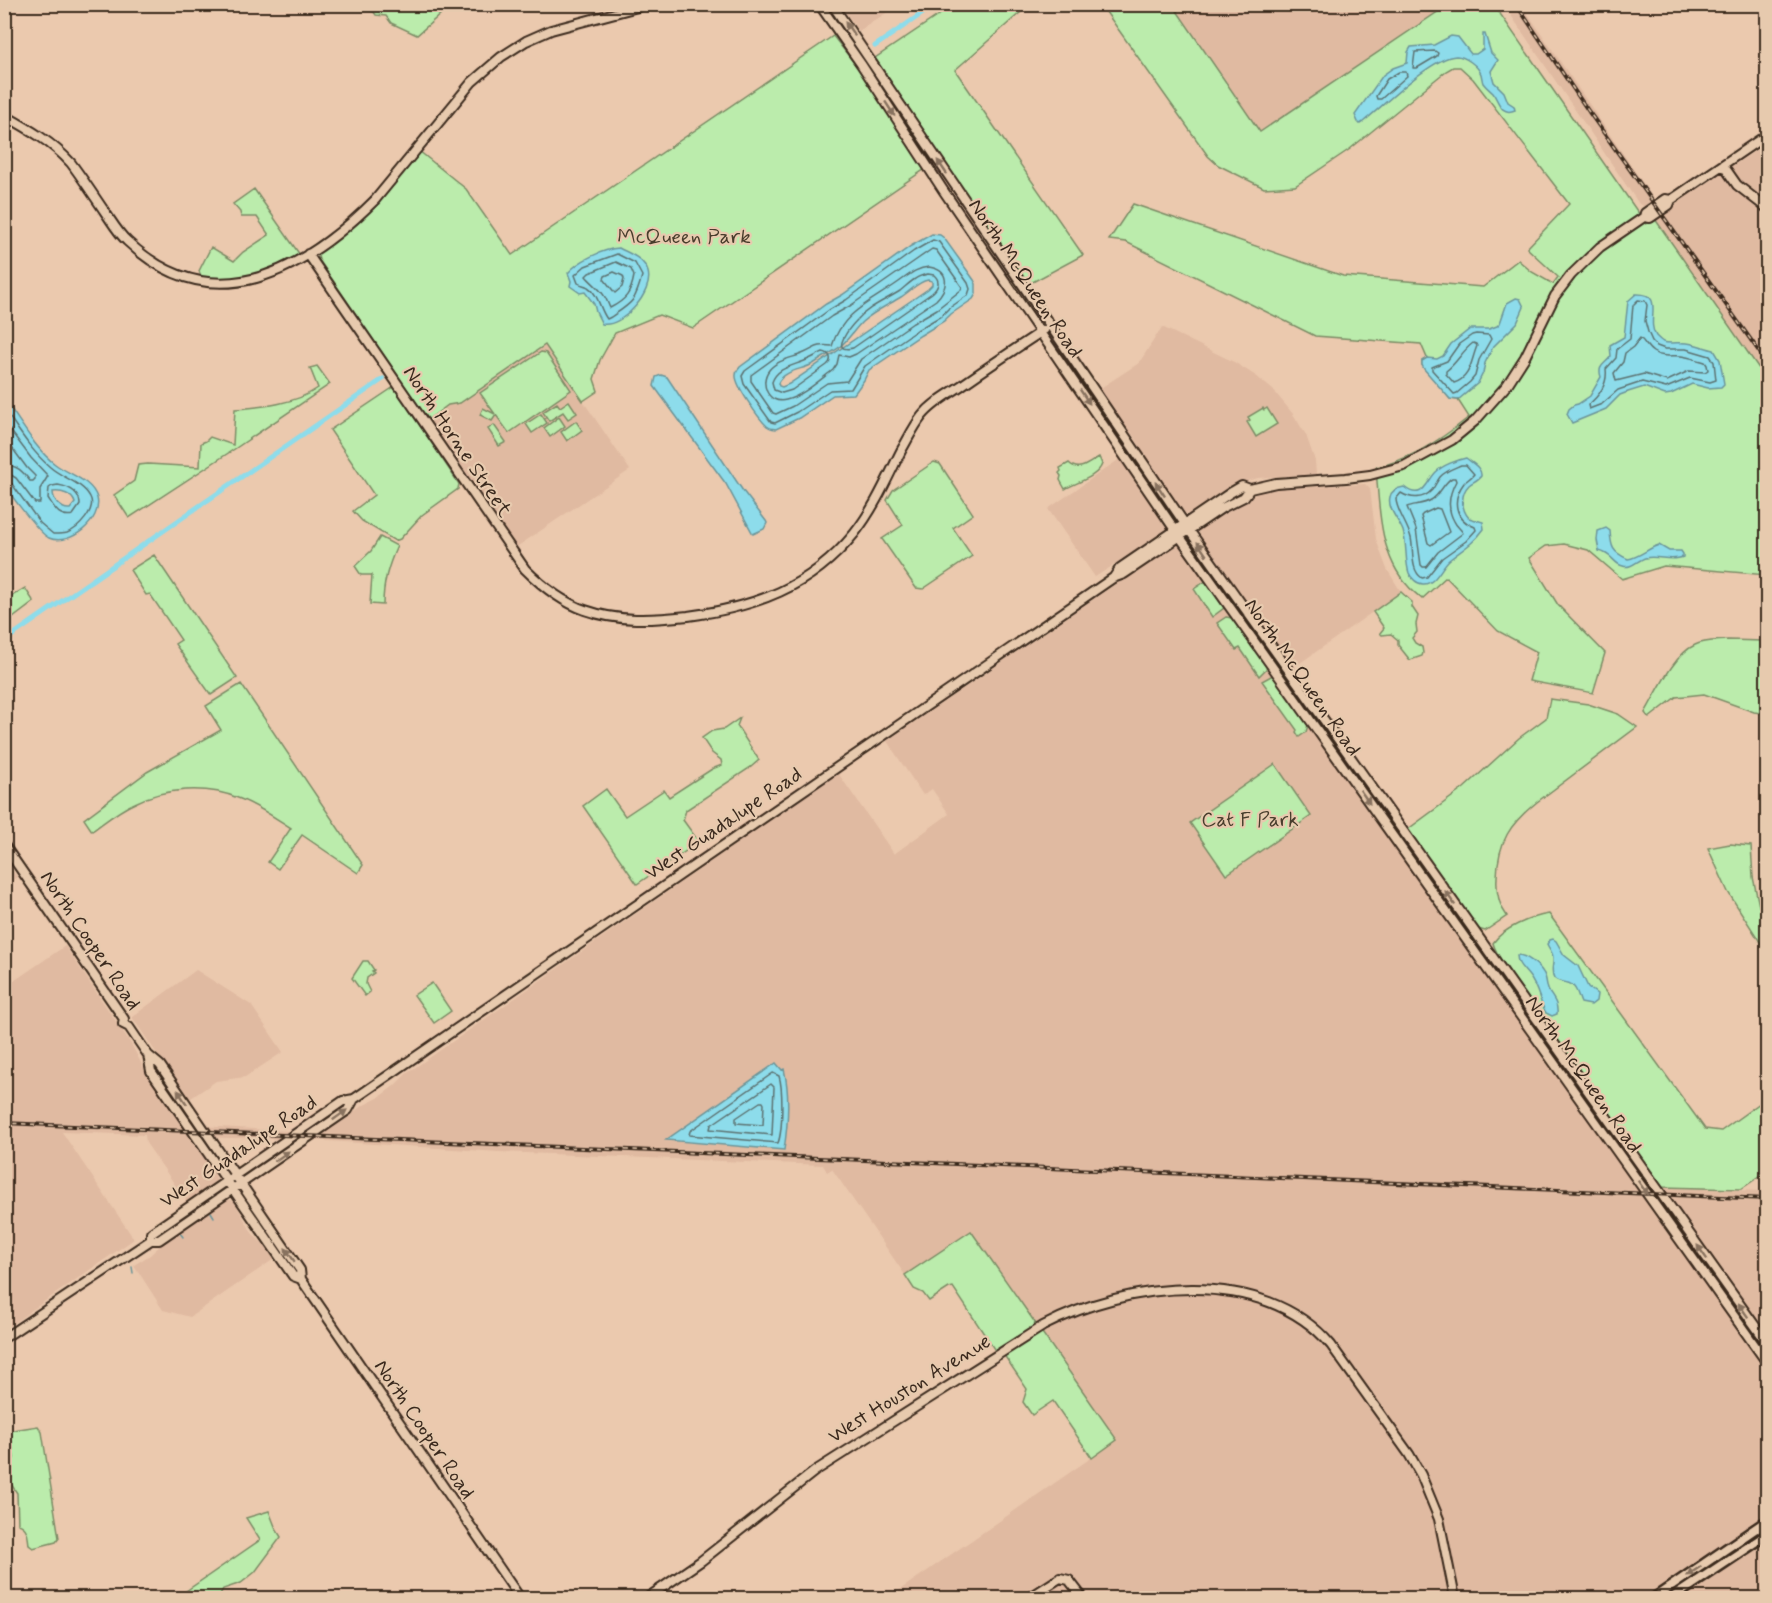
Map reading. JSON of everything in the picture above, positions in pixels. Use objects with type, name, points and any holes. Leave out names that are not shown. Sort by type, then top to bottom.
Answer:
[{"type":"main road","points":[[4,115],[45,139],[61,152],[125,239],[153,262],[191,279],[226,283],[248,280],[282,270],[349,224],[375,200],[472,82],[501,57],[526,41],[551,30],[649,4]]},
{"type":"main road","name":"North McQueen Road","points":[[819,4],[1178,533],[1767,1364]]},
{"type":"main road","name":"North McQueen Road","points":[[832,4],[1186,527],[1767,1344]]},
{"type":"main road","points":[[858,60],[867,54]]},
{"type":"main road","name":"West Guadalupe Road","points":[[151,1240],[151,1233],[226,1181],[344,1101],[354,1099],[1113,578],[1124,574],[1237,489],[1242,486],[1250,489],[1276,483],[1370,475],[1404,466],[1452,440],[1488,408],[1507,385],[1525,357],[1555,296],[1571,275],[1600,247],[1644,218],[1645,213],[1665,199],[1671,200],[1767,134]]},
{"type":"main road","points":[[918,152],[928,146]]},
{"type":"main road","points":[[1723,165],[1737,184],[1767,209]]},
{"type":"main road","name":"North Horne Street","points":[[308,254],[525,569],[559,597],[583,609],[630,620],[654,620],[716,612],[749,604],[801,580],[823,565],[854,534],[873,505],[923,415],[948,395],[1050,326]]},
{"type":"main road","points":[[1103,424],[1111,427],[1118,437],[1124,435]]},
{"type":"main road","points":[[1258,646],[1267,640]]},
{"type":"main road","name":"North Cooper Road","points":[[4,845],[124,1019],[123,1024],[129,1027],[148,1055],[160,1065],[300,1270],[301,1279],[520,1599]]},
{"type":"main road","name":"North Cooper Road","points":[[148,1055],[152,1071],[232,1190],[293,1276],[301,1279]]},
{"type":"main road","name":"West Guadalupe Road","points":[[4,1338],[151,1240],[159,1240],[348,1110],[354,1099]]},
{"type":"main road","points":[[1590,1113],[1598,1106]]},
{"type":"main road","name":"West Houston Avenue","points":[[647,1599],[701,1562],[815,1471],[1057,1318],[1117,1298],[1145,1292],[1193,1290],[1226,1292],[1275,1304],[1298,1316],[1319,1331],[1349,1368],[1409,1454],[1429,1491],[1439,1519],[1455,1599]]},
{"type":"main road","points":[[1654,1599],[1767,1520]]},
{"type":"main road","points":[[1672,1599],[1767,1534]]},
{"type":"main road","points":[[1731,1545],[1737,1554]]},
{"type":"main road","points":[[1029,1599],[1056,1580],[1065,1578],[1073,1584],[1083,1599]]},
{"type":"shaded area","points":[[1194,4],[1448,5],[1260,132],[1180,14]]},
{"type":"shaded area","points":[[840,5],[898,5],[859,31]]},
{"type":"shaded area","points":[[1504,5],[1522,5],[1663,213],[1767,143],[1767,380],[1655,219],[1646,207],[1639,204]]},
{"type":"shaded area","points":[[1162,327],[1234,362],[1273,390],[1293,414],[1306,435],[1315,461],[1316,474],[1258,478],[1240,483],[1191,513],[1184,513],[1153,470],[1135,438],[1122,424],[1099,389],[1139,363]]},
{"type":"shaded area","points":[[545,345],[630,470],[515,548],[428,420],[448,405],[460,403]]},
{"type":"shaded area","points":[[1121,458],[1141,492],[1152,502],[1167,527],[1167,531],[1136,553],[1095,577],[1048,509]]},
{"type":"shaded area","points":[[1365,484],[1370,489],[1376,539],[1387,569],[1401,592],[1293,668],[1200,537],[1198,529],[1242,499],[1259,493],[1276,489]]},
{"type":"shaded area","points":[[1177,544],[1184,549],[1189,561],[1206,581],[1636,1186],[1767,1191],[1767,1336],[1671,1200],[1646,1200],[1767,1370],[1767,1515],[1646,1598],[888,1598],[1117,1440],[970,1231],[905,1275],[832,1169],[827,1172],[823,1165],[499,1152],[313,1140],[191,1137],[214,1173],[216,1182],[187,1202],[146,1143],[145,1135],[62,1132],[134,1239],[5,1329],[5,987],[65,946],[130,1042],[147,1074],[182,1125],[323,1133],[362,1106],[378,1098],[406,1074],[838,773],[894,854],[949,814],[932,789],[923,795],[887,741]]},
{"type":"shaded area","points":[[4,858],[17,877],[5,886],[4,886]]},
{"type":"shaded area","points":[[196,970],[251,1005],[283,1052],[245,1077],[216,1081],[188,1100],[132,1017]]},
{"type":"shaded area","points":[[226,1199],[234,1201],[252,1233],[274,1259],[190,1317],[163,1310],[134,1265]]},
{"type":"shaded area","points":[[1767,1540],[1767,1598],[1680,1598],[1756,1547]]},
{"type":"green space","points":[[357,5],[451,5],[417,35],[391,23],[386,16],[376,15]]},
{"type":"green space","points":[[954,5],[1029,5],[955,70],[1083,255],[1027,285],[875,58]]},
{"type":"green space","points":[[1101,5],[1173,5],[1260,132],[1448,5],[1494,5],[1646,224],[1655,219],[1767,380],[1767,575],[1664,566],[1622,579],[1588,550],[1564,544],[1546,546],[1529,558],[1558,605],[1605,653],[1593,693],[1529,681],[1537,652],[1498,631],[1446,577],[1422,599],[1398,574],[1391,560],[1382,530],[1376,467],[1389,464],[1426,448],[1469,417],[1458,400],[1450,399],[1422,365],[1422,361],[1427,358],[1421,344],[1315,336],[1126,242],[1109,240],[1133,204],[1343,276],[1483,287],[1518,260],[1532,272],[1553,284],[1558,277],[1527,248],[1569,204],[1473,79],[1460,67],[1453,67],[1446,71],[1350,149],[1295,186],[1264,188],[1218,165],[1208,156]]},
{"type":"green space","name":"McQueen Park","points":[[833,36],[859,69],[925,169],[693,328],[659,315],[615,333],[600,360],[594,379],[598,391],[583,401],[545,345],[460,403],[448,405],[428,420],[319,260],[317,252],[357,224],[379,201],[419,151],[466,189],[512,255]]},
{"type":"green space","points":[[254,189],[300,255],[264,272],[252,275],[202,278],[199,271],[211,247],[234,261],[243,252],[269,235],[257,217],[241,217],[233,204]]},
{"type":"green space","points":[[541,352],[546,353],[571,390],[509,433],[496,415],[492,421],[480,415],[483,408],[495,414],[480,393]]},
{"type":"green space","points":[[317,366],[330,384],[129,518],[114,495],[134,481],[138,465],[200,467],[201,443],[210,437],[233,445],[235,409],[278,404],[309,393],[318,388],[310,368]]},
{"type":"green space","points":[[394,387],[459,484],[458,489],[422,515],[400,539],[395,541],[362,521],[353,511],[374,495],[330,430]]},
{"type":"green space","points":[[569,401],[577,413],[568,419],[563,412],[549,421],[543,412],[557,403],[560,407]]},
{"type":"green space","points":[[1263,408],[1264,410],[1267,408],[1277,424],[1256,437],[1247,422],[1250,420],[1248,417]]},
{"type":"green space","points":[[541,414],[547,423],[532,433],[526,424]]},
{"type":"green space","points":[[559,417],[565,426],[550,437],[544,428]]},
{"type":"green space","points":[[576,421],[582,430],[567,441],[561,432]]},
{"type":"green space","points":[[494,425],[506,442],[499,446],[488,429]]},
{"type":"green space","points":[[1099,457],[1102,464],[1100,469],[1065,489],[1060,480],[1060,468],[1069,463],[1080,467]]},
{"type":"green space","points":[[934,462],[940,464],[973,514],[953,528],[972,556],[923,589],[916,588],[882,539],[903,525],[887,500],[893,490]]},
{"type":"green space","points":[[380,537],[397,546],[387,575],[383,605],[370,604],[372,575],[361,575],[355,566],[371,551]]},
{"type":"green space","points":[[154,555],[237,678],[211,695],[175,644],[181,640],[150,594],[146,595],[130,570]]},
{"type":"green space","points":[[1206,581],[1224,608],[1212,617],[1194,589]]},
{"type":"green space","points":[[25,588],[34,602],[5,624],[5,600]]},
{"type":"green space","points":[[1401,592],[1412,602],[1412,607],[1418,616],[1417,632],[1412,638],[1422,647],[1423,653],[1422,656],[1410,660],[1398,645],[1398,640],[1391,634],[1382,635],[1380,633],[1384,628],[1373,612]]},
{"type":"green space","points":[[1226,617],[1232,618],[1267,668],[1259,676],[1240,648],[1236,650],[1217,623]]},
{"type":"green space","points":[[1707,641],[1763,641],[1767,645],[1767,714],[1754,712],[1704,694],[1676,697],[1649,718],[1645,713],[1666,675],[1687,650]]},
{"type":"green space","points":[[1271,676],[1308,725],[1306,732],[1299,737],[1297,730],[1262,681]]},
{"type":"green space","points":[[241,684],[363,865],[358,873],[302,835],[278,869],[268,862],[291,828],[245,801],[213,791],[172,791],[146,798],[124,809],[92,831],[84,819],[147,772],[221,730],[206,706]]},
{"type":"green space","points":[[1550,699],[1588,704],[1618,714],[1637,727],[1537,802],[1513,826],[1503,843],[1497,877],[1498,897],[1507,916],[1485,931],[1478,929],[1407,830],[1464,788],[1519,738],[1546,718]]},
{"type":"green space","points":[[740,718],[737,726],[759,760],[686,810],[683,820],[699,842],[637,884],[583,806],[606,789],[625,816],[664,790],[669,797],[722,765],[721,760],[712,753],[702,738],[712,731],[724,729]]},
{"type":"green space","name":"Cat F Park","points":[[1275,764],[1311,816],[1226,875],[1190,823]]},
{"type":"green space","points":[[1730,844],[1751,846],[1753,877],[1759,906],[1767,926],[1767,953],[1728,892],[1708,848]]},
{"type":"green space","points":[[1549,914],[1705,1129],[1721,1131],[1767,1098],[1767,1171],[1741,1189],[1661,1187],[1515,981],[1495,948],[1493,943],[1510,928]]},
{"type":"green space","points":[[363,961],[368,961],[374,970],[372,971],[374,973],[367,978],[366,984],[370,992],[365,996],[352,978]]},
{"type":"green space","points":[[432,983],[451,1011],[434,1023],[414,995]]},
{"type":"green space","points":[[971,1231],[1117,1440],[1092,1458],[1053,1401],[1032,1415],[1023,1402],[1027,1389],[1000,1349],[996,1352],[953,1287],[929,1301],[923,1293],[914,1289],[905,1275]]},
{"type":"green space","points":[[38,1426],[42,1432],[59,1538],[56,1542],[33,1548],[29,1545],[26,1529],[18,1524],[17,1493],[5,1475],[4,1469],[10,1467],[14,1458],[10,1432]]},
{"type":"green space","points":[[269,1511],[281,1537],[255,1572],[241,1583],[223,1589],[218,1598],[176,1598],[260,1540],[246,1518]]},
{"type":"water","points":[[1483,34],[1485,34],[1491,53],[1498,60],[1491,71],[1494,82],[1504,92],[1508,102],[1514,106],[1515,110],[1503,110],[1493,93],[1483,83],[1477,68],[1471,62],[1456,56],[1434,64],[1363,122],[1360,124],[1358,122],[1355,115],[1383,75],[1407,63],[1411,47],[1434,45],[1451,36],[1458,37],[1471,54],[1476,54],[1483,49]]},
{"type":"water","points":[[932,234],[944,238],[976,284],[976,294],[973,299],[944,321],[869,370],[854,394],[833,395],[799,418],[776,429],[767,426],[739,386],[736,375],[740,367],[911,246]],"holes":[[[932,281],[928,289],[789,384],[779,386],[778,383],[784,375],[813,364],[837,349],[871,315],[921,283]]]},
{"type":"water","points":[[619,248],[643,263],[649,280],[641,298],[627,315],[610,324],[602,324],[594,304],[585,292],[580,293],[570,286],[568,273],[591,256]]},
{"type":"water","points":[[1636,294],[1645,295],[1653,303],[1653,330],[1661,341],[1690,344],[1714,350],[1720,360],[1724,384],[1721,387],[1708,388],[1692,384],[1665,395],[1644,387],[1620,395],[1606,409],[1572,423],[1567,414],[1569,409],[1590,396],[1601,377],[1601,367],[1611,356],[1610,345],[1624,337],[1628,301]]},
{"type":"water","points":[[1516,298],[1520,299],[1524,307],[1517,323],[1493,347],[1478,383],[1458,400],[1450,399],[1424,369],[1422,361],[1443,356],[1451,344],[1470,329],[1489,329],[1497,326],[1507,303]]},
{"type":"water","points":[[661,375],[667,377],[743,491],[766,521],[764,529],[753,534],[726,484],[654,386],[656,377]]},
{"type":"water","points":[[4,399],[48,458],[60,468],[85,482],[94,492],[98,506],[95,515],[83,530],[75,535],[66,539],[49,538],[26,514],[6,486],[4,480]],"holes":[[[53,492],[66,494],[72,497],[75,503],[70,509],[64,508],[58,504]]]},
{"type":"water","points":[[1466,458],[1478,468],[1481,476],[1466,489],[1463,506],[1469,518],[1483,522],[1484,529],[1449,560],[1431,582],[1419,583],[1409,573],[1404,536],[1390,506],[1391,495],[1395,490],[1404,487],[1410,491],[1420,491],[1439,469]]},
{"type":"water","points":[[1606,528],[1610,531],[1613,548],[1628,559],[1659,545],[1669,551],[1681,551],[1683,557],[1674,559],[1650,557],[1626,567],[1620,565],[1607,554],[1599,551],[1598,531]]},
{"type":"water","points":[[1553,939],[1564,955],[1578,966],[1588,987],[1597,994],[1596,1001],[1591,1005],[1581,1003],[1572,985],[1554,978],[1553,956],[1547,944]]},
{"type":"water","points":[[1517,955],[1536,964],[1542,971],[1556,1005],[1557,1014],[1552,1016],[1546,1013],[1534,985],[1519,964]]},
{"type":"water","points":[[776,1063],[782,1070],[784,1069],[788,1099],[784,1150],[666,1140]]},
{"type":"waterway","points":[[875,46],[936,4]]},
{"type":"waterway","points":[[4,641],[383,379]]},
{"type":"waterway","points":[[211,1212],[214,1217]]},
{"type":"waterway","points":[[180,1233],[183,1237]]},
{"type":"waterway","points":[[132,1267],[133,1273]]},
{"type":"railway","points":[[1516,4],[1589,112],[1768,364]]},
{"type":"railway","points":[[4,1123],[1768,1199]]}]
